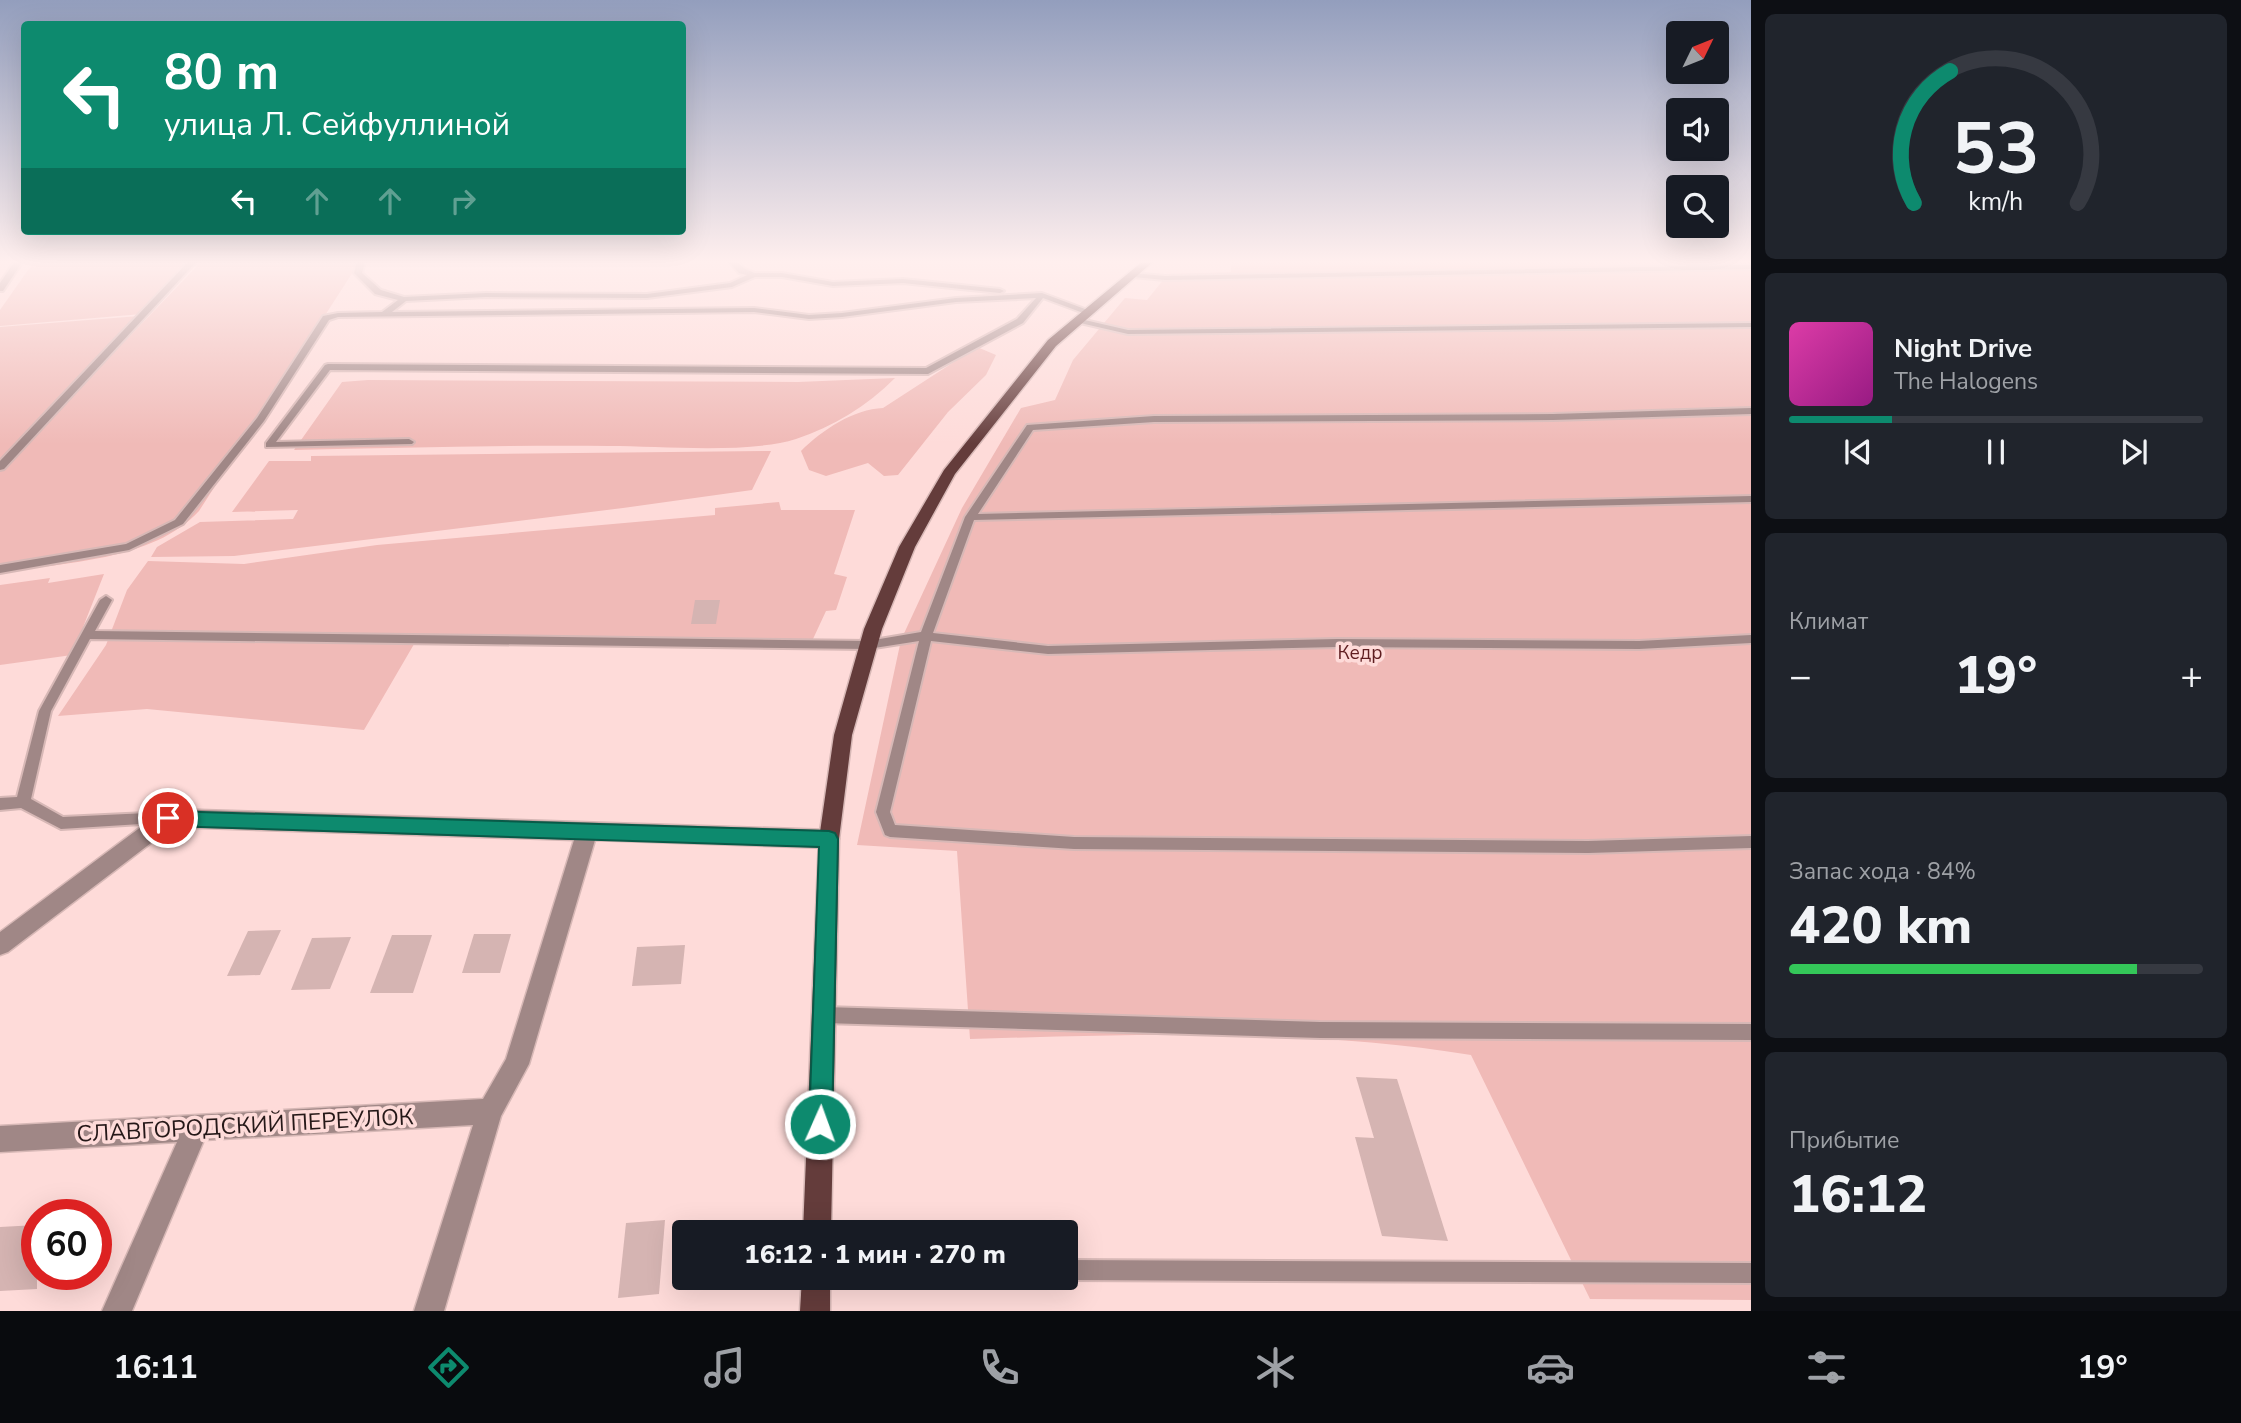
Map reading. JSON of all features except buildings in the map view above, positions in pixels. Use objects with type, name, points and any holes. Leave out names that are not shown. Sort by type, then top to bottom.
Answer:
[{"type":"main road","points":[[817,1220],[829,839],[843,735],[868,645],[907,547],[949,473],[1052,343],[1077,322]]},
{"type":"main road","points":[[815,1311],[816,1290]]},
{"type":"street","points":[[0,945],[168,818],[829,839]]},
{"type":"street","points":[[429,1311],[491,1111],[517,1064],[587,831]]},
{"type":"street","name":"СЛАВГОРОДСКИЙ ПЕРЕУЛОК","points":[[0,1139],[491,1111]]},
{"type":"street","points":[[117,1311],[196,1128]]},
{"type":"lane","points":[[0,467],[136,322]]},
{"type":"lane","points":[[0,569],[129,547],[180,522],[261,419],[323,322]]},
{"type":"lane","points":[[409,442],[269,445],[328,367],[928,371],[1018,322]]},
{"type":"lane","points":[[1101,322],[1128,332],[1751,326]]},
{"type":"lane","points":[[1751,411],[1553,417],[1154,419],[1030,427],[970,517],[926,636],[883,812],[890,831],[1074,843],[1588,846],[1751,842]]},
{"type":"lane","points":[[970,517],[1751,499]]},
{"type":"lane","points":[[23,803],[45,711],[106,600]]},
{"type":"lane","points":[[86,635],[868,645],[926,636],[1048,650],[1337,643],[1639,645],[1751,639]]},
{"type":"lane","points":[[0,804],[23,803],[61,823],[168,818]]},
{"type":"lane","points":[[824,1015],[1320,1030],[1751,1032]]},
{"type":"lane","points":[[1078,1270],[1751,1273]]},
{"type":"green space","points":[[0,322],[45,322],[0,326]]},
{"type":"green space","points":[[61,322],[133,322],[0,461],[0,327]]},
{"type":"green space","points":[[143,322],[321,322],[199,511],[180,528],[158,540],[107,557],[0,573],[0,471]]},
{"type":"green space","name":"Кедр","points":[[1105,322],[1751,322],[1751,1300],[1590,1299],[1471,1055],[1347,1040],[1284,1037],[1158,1035],[970,1039],[957,851],[857,845],[901,640],[962,508],[1021,408],[1055,400],[1073,360]]},
{"type":"green space","points":[[977,347],[996,355],[986,375],[948,412],[898,475],[884,476],[868,463],[826,476],[809,470],[801,451],[819,436],[839,422],[861,412],[883,408]]},
{"type":"green space","points":[[895,378],[861,406],[836,422],[796,439],[776,444],[729,448],[530,446],[294,450],[342,382],[798,382]]},
{"type":"green space","points":[[771,451],[752,490],[234,556],[151,557],[157,547],[200,522],[293,519],[298,510],[232,512],[269,461],[311,461],[311,456]]},
{"type":"green space","points":[[779,502],[781,510],[855,510],[834,574],[847,577],[836,610],[826,611],[813,639],[417,639],[364,730],[147,709],[58,716],[106,645],[127,590],[148,561],[244,564],[377,545],[715,515],[715,508]]},
{"type":"green space","points":[[104,574],[72,655],[0,665],[0,585],[50,578],[48,583]]},
{"type":"route","points":[[168,818],[829,839],[820,1124]]}]
